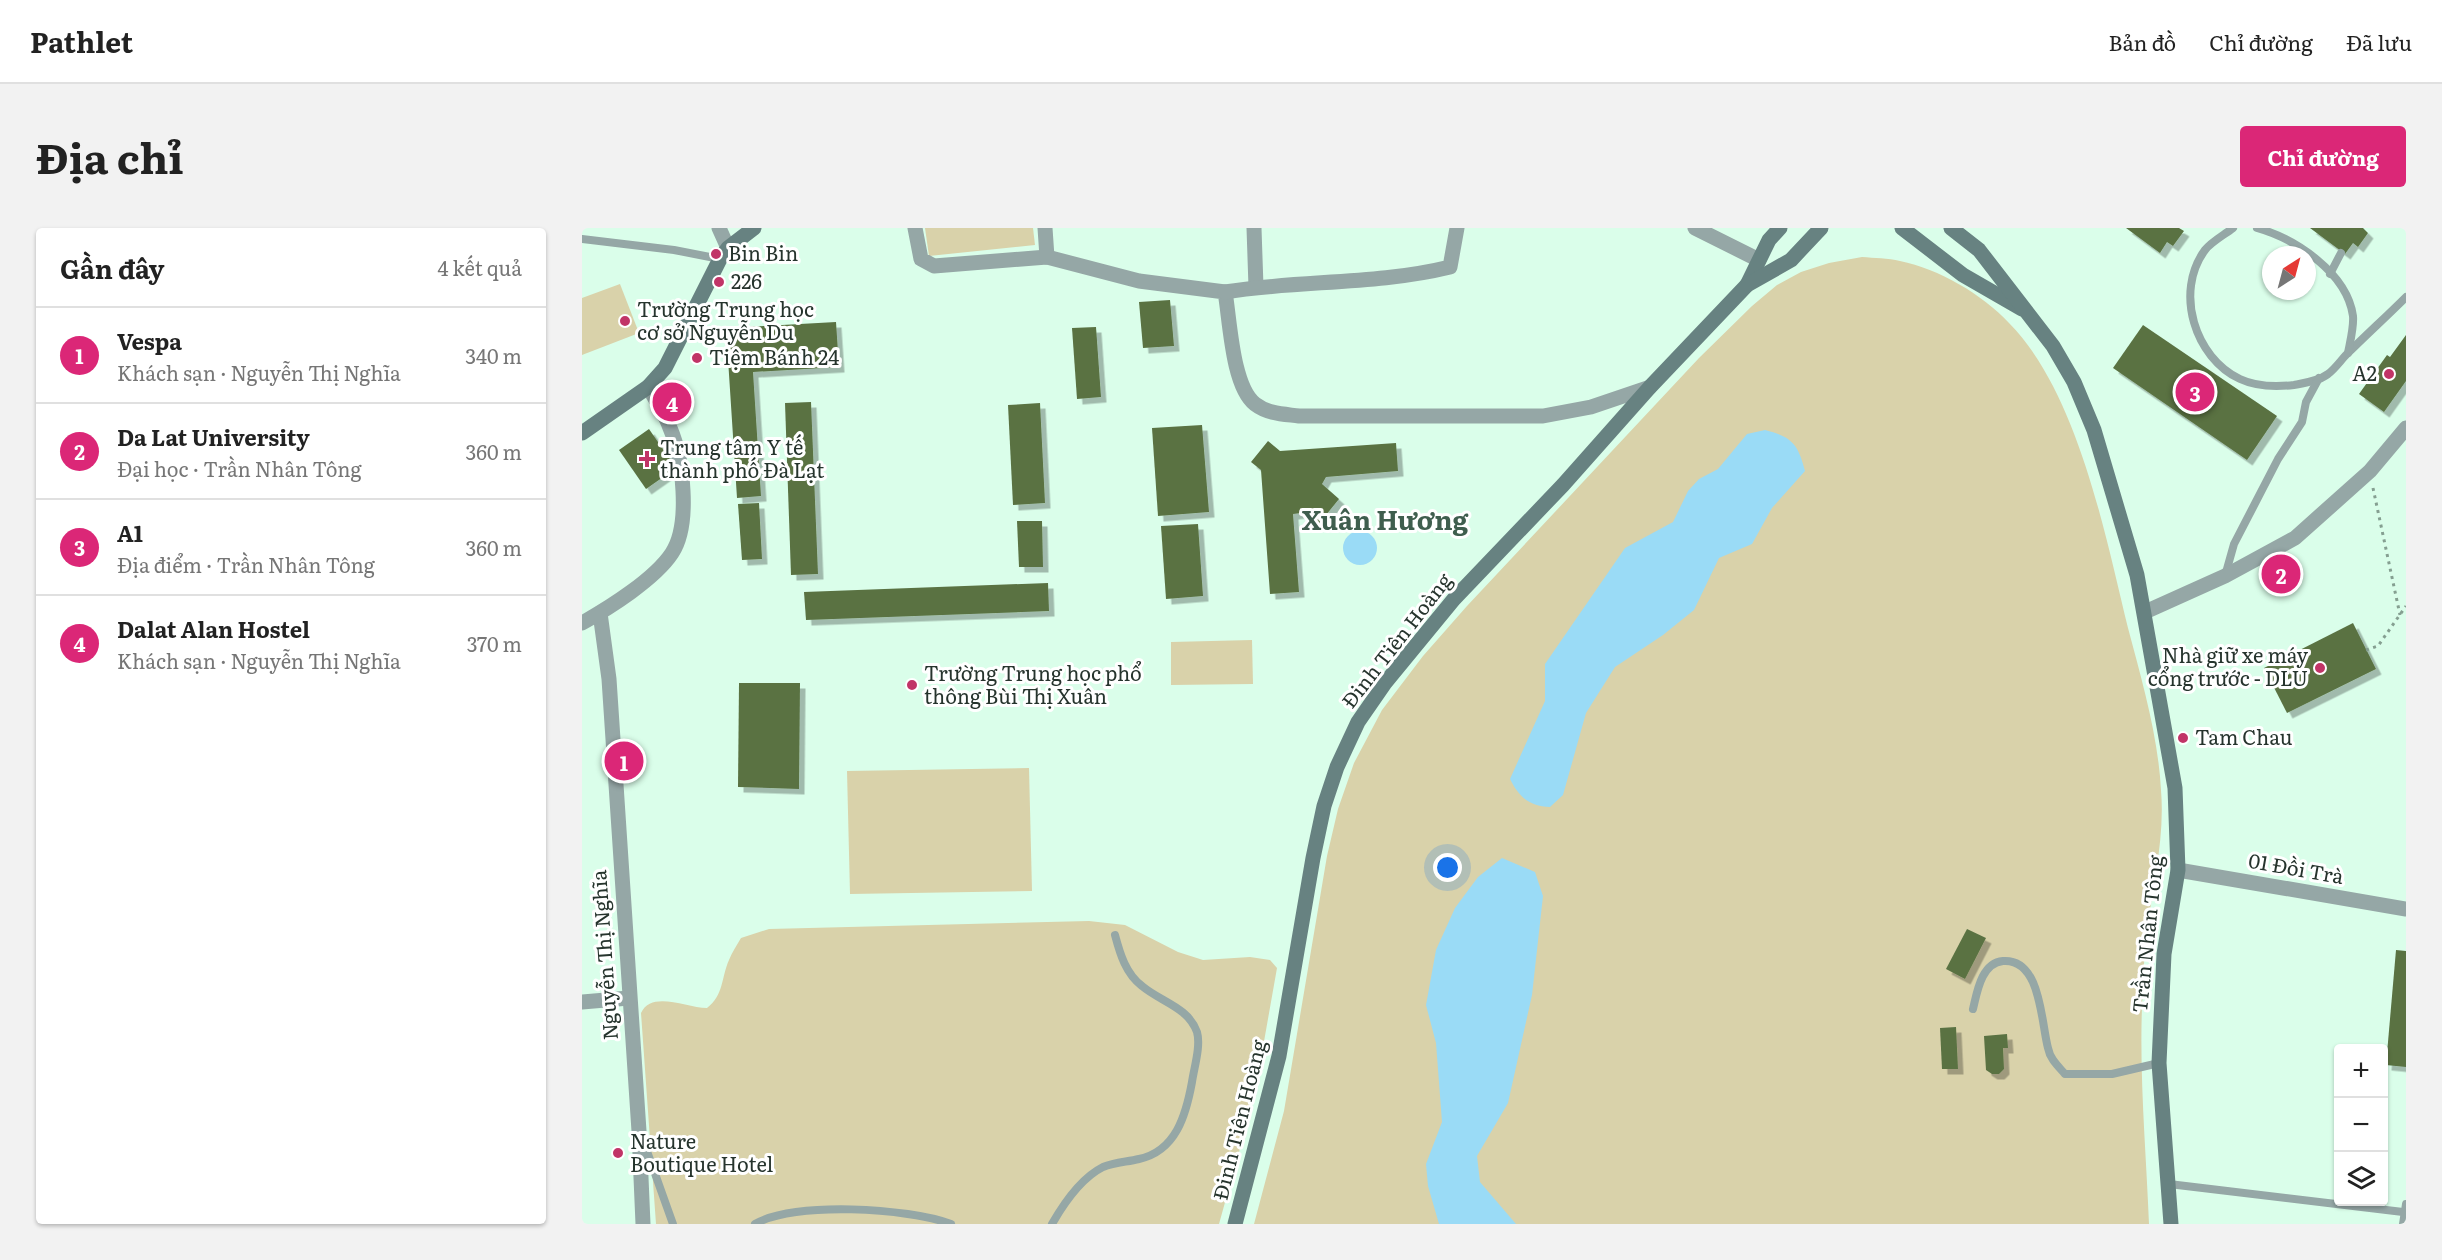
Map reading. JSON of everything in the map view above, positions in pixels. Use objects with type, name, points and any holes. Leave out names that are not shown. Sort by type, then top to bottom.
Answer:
[{"type":"main road","points":[[582,433],[648,387],[665,368],[679,345],[724,254],[754,228]]},
{"type":"main road","name":"Đinh Tiên Hoàng","points":[[1747,285],[1769,240],[1780,228]]},
{"type":"main road","name":"Đinh Tiên Hoàng","points":[[1235,1224],[1280,1056],[1312,858],[1324,806],[1336,767],[1358,722],[1385,683],[1454,599],[1563,485],[1650,387],[1747,285],[1791,260],[1821,228]]},
{"type":"main road","name":"Trần Nhân Tông","points":[[1902,228],[1963,275],[2030,314]]},
{"type":"main road","name":"Trần Nhân Tông","points":[[1952,228],[1979,250],[2030,314],[2053,346],[2074,382],[2094,430],[2137,575],[2175,788],[2178,870],[2164,954],[2159,1063],[2171,1224]]},
{"type":"street","points":[[719,228],[724,254]]},
{"type":"street","points":[[915,228],[921,259],[934,266],[1047,257],[1119,277],[1196,290],[1225,292],[1257,287],[1421,274],[1450,267],[1457,228]]},
{"type":"street","points":[[1045,228],[1047,257]]},
{"type":"street","points":[[1254,228],[1257,287]]},
{"type":"street","points":[[1695,228],[1759,260]]},
{"type":"street","points":[[1225,292],[1242,388],[1254,403],[1269,412],[1299,417],[1544,416],[1581,409],[1650,387]]},
{"type":"street","points":[[582,623],[600,613],[657,570],[674,552],[683,518],[681,466],[670,427],[648,387]]},
{"type":"street","points":[[2145,612],[2225,576],[2295,538],[2370,471],[2406,428]]},
{"type":"street","name":"Nguyễn Thị Nghĩa","points":[[600,613],[609,679],[643,1224]]},
{"type":"street","name":"01 Đồi Trà","points":[[2178,870],[2406,909]]},
{"type":"street","points":[[582,1002],[629,998]]},
{"type":"lane","points":[[2233,228],[2206,249],[2196,266],[2190,290],[2192,316],[2199,340],[2216,360],[2238,378],[2255,385],[2291,385],[2328,374],[2406,297]]},
{"type":"lane","points":[[2258,228],[2298,246],[2331,274],[2345,290],[2353,317],[2348,353]]},
{"type":"lane","points":[[582,239],[724,254]]},
{"type":"lane","points":[[2331,274],[2341,253]]},
{"type":"lane","points":[[2225,576],[2234,544],[2278,459],[2302,422],[2306,402],[2319,378]]},
{"type":"lane","points":[[1052,1224],[1070,1197],[1092,1174],[1104,1167],[1140,1159],[1161,1151],[1180,1126],[1188,1105],[1197,1034],[1189,1016],[1141,986],[1122,961],[1115,935]]},
{"type":"lane","points":[[1973,1009],[1980,984],[1987,970],[1998,962],[2011,960],[2028,972],[2043,1016],[2052,1060],[2065,1074],[2112,1074],[2159,1063]]},
{"type":"lane","points":[[639,1131],[673,1224]]},
{"type":"lane","points":[[2169,1184],[2404,1208],[2403,1224]]},
{"type":"lane","points":[[755,1224],[764,1218],[794,1211],[895,1212],[951,1224]]},
{"type":"path","points":[[2370,471],[2400,615]]},
{"type":"path","points":[[2367,650],[2378,646],[2406,606]]},
{"type":"shaded area","points":[[925,228],[1033,228],[1035,245],[929,256]]},
{"type":"shaded area","points":[[1862,257],[1900,261],[1945,276],[1998,312],[2033,352],[2053,387],[2071,425],[2086,466],[2149,708],[2157,749],[2161,790],[2160,843],[2145,946],[2142,1016],[2142,1076],[2149,1224],[1254,1224],[1284,1111],[1327,856],[1338,809],[1354,763],[1382,710],[1423,656],[1467,606],[1699,358],[1752,306],[1777,285],[1801,272],[1829,263]]},
{"type":"shaded area","points":[[620,284],[639,333],[582,355],[582,298]]},
{"type":"shaded area","points":[[1252,640],[1253,684],[1171,685],[1171,642]]},
{"type":"shaded area","points":[[1029,768],[1032,891],[850,894],[847,771]]},
{"type":"shaded area","points":[[1089,921],[1125,925],[1178,952],[1203,960],[1250,957],[1270,960],[1277,968],[1254,1098],[1219,1224],[656,1224],[641,1013],[646,1006],[661,1001],[707,1008],[719,992],[726,967],[741,938],[769,929]]},
{"type":"water","points":[[1765,430],[1782,436],[1792,443],[1800,454],[1805,471],[1772,508],[1752,544],[1719,558],[1694,610],[1663,635],[1615,667],[1586,713],[1563,795],[1550,807],[1530,802],[1517,791],[1510,779],[1545,701],[1545,664],[1625,548],[1673,522],[1688,491],[1699,479],[1718,469],[1747,434]]},
{"type":"water","points":[[1360,531],[1372,536],[1377,548],[1372,560],[1360,565],[1348,560],[1343,548],[1348,536]]},
{"type":"water","points":[[1502,858],[1535,872],[1543,896],[1532,995],[1508,1103],[1477,1156],[1480,1182],[1516,1224],[1439,1224],[1428,1186],[1426,1164],[1442,1122],[1436,1043],[1426,1005],[1436,950],[1455,908],[1478,877]]},
{"type":"building","points":[[2126,228],[2179,228],[2184,231],[2173,246],[2167,242],[2160,253]]},
{"type":"building","points":[[2310,228],[2363,228],[2368,233],[2358,247],[2353,243],[2345,254]]},
{"type":"building","points":[[1170,300],[1174,346],[1143,348],[1139,302]]},
{"type":"building","points":[[836,322],[839,367],[753,372],[761,496],[737,498],[726,328]]},
{"type":"building","points":[[2143,325],[2277,416],[2247,460],[2113,368]]},
{"type":"building","points":[[1096,327],[1101,397],[1077,399],[1072,328]]},
{"type":"building","name":"A2","points":[[2406,335],[2406,381],[2384,412],[2359,394],[2387,355],[2390,357]]},
{"type":"building","points":[[811,402],[818,574],[791,575],[785,403]]},
{"type":"building","points":[[1040,403],[1045,503],[1013,505],[1008,405]]},
{"type":"building","points":[[1202,425],[1209,512],[1158,516],[1152,428]]},
{"type":"building","name":"Trung tâm Y tế thành phố Đà Lạt","points":[[649,429],[676,468],[646,489],[619,450]]},
{"type":"building","points":[[1268,441],[1280,451],[1396,443],[1398,471],[1326,477],[1322,484],[1339,499],[1317,526],[1301,513],[1293,514],[1299,592],[1270,594],[1261,470],[1251,462]]},
{"type":"building","points":[[759,503],[762,559],[742,560],[738,504]]},
{"type":"building","points":[[1017,521],[1042,521],[1043,567],[1019,567]]},
{"type":"building","points":[[1198,524],[1203,596],[1166,599],[1161,526]]},
{"type":"building","points":[[1048,583],[1049,611],[806,620],[804,592]]},
{"type":"building","name":"Nhà giữ xe máy cổng trước - DLU","points":[[2353,623],[2376,669],[2287,713],[2264,668]]},
{"type":"building","points":[[739,683],[800,683],[799,789],[738,787]]},
{"type":"building","points":[[1967,929],[1986,938],[1965,979],[1946,969]]},
{"type":"building","points":[[2396,950],[2406,951],[2406,1067],[2388,1065]]},
{"type":"building","points":[[1956,1027],[1958,1069],[1942,1069],[1940,1028]]},
{"type":"building","points":[[2007,1034],[2008,1048],[2003,1048],[2004,1069],[1999,1074],[1992,1074],[1986,1070],[1984,1036]]},
{"type":"place","name":"Bin Bin","points":[[716,254]]},
{"type":"place","name":"226","points":[[719,282]]},
{"type":"place","name":"Trường Trung học cơ sở Nguyễn Du","points":[[625,321]]},
{"type":"place","name":"Tiệm Bánh 24","points":[[697,358]]},
{"type":"place","name":"A2","points":[[2389,374]]},
{"type":"place","name":"A1","points":[[2195,392]]},
{"type":"place","name":"Dalat Alan Hostel","points":[[672,402]]},
{"type":"place","name":"Trung tâm Y tế thành phố Đà Lạt","points":[[647,459]]},
{"type":"place","name":"Da Lat University","points":[[2281,574]]},
{"type":"place","name":"Nhà giữ xe máy cổng trước - DLU","points":[[2320,668]]},
{"type":"place","name":"Trường Trung học phổ thông Bùi Thị Xuân","points":[[912,685]]},
{"type":"place","name":"Tam Chau","points":[[2183,738]]},
{"type":"place","name":"Vespa","points":[[624,761]]},
{"type":"place","name":"Nature Boutique Hotel","points":[[618,1153]]},
{"type":"district","name":"Xuân Hương","points":[[1385,521]]}]
